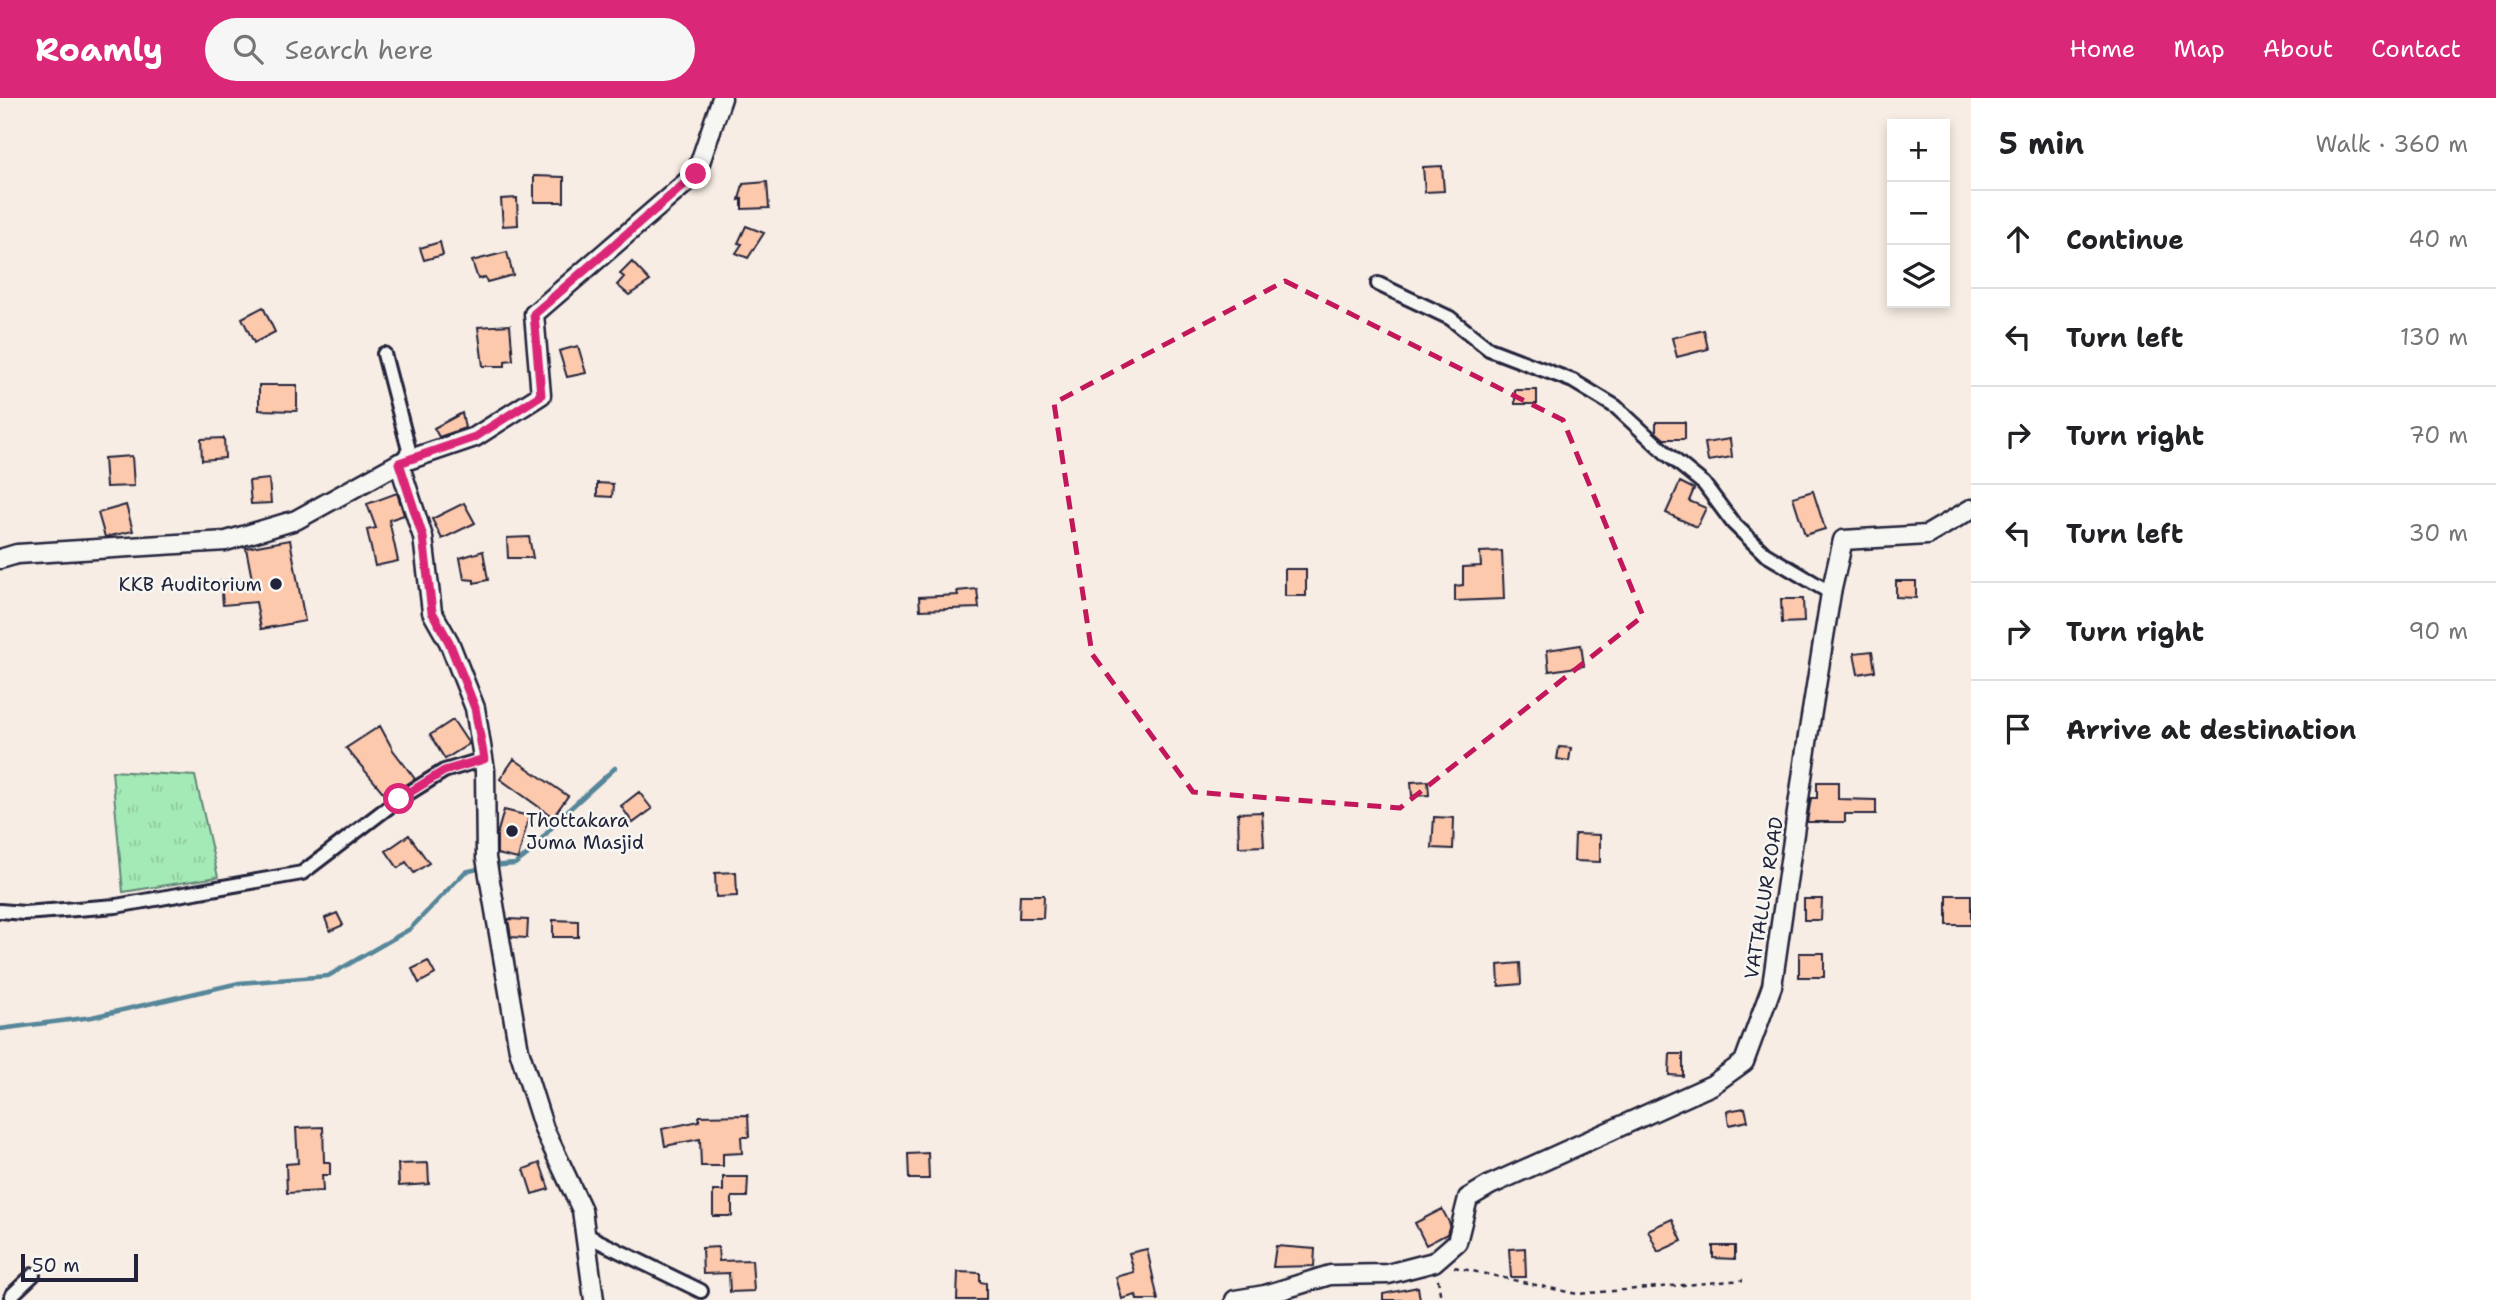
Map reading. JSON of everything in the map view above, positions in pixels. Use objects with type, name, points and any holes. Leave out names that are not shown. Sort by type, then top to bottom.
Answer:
[{"type":"street","points":[[0,559],[42,552],[226,541],[296,520],[399,463],[475,437],[541,395],[534,314],[696,174],[722,98]]},
{"type":"street","points":[[1378,284],[1450,318],[1489,349],[1573,381],[1616,407],[1704,484],[1733,523],[1765,554],[1831,593]]},
{"type":"street","points":[[384,354],[410,450],[399,463]]},
{"type":"street","points":[[399,463],[423,537],[432,612],[449,642],[475,708],[484,759],[487,865],[519,1050],[544,1129],[582,1210],[594,1300]]},
{"type":"street","name":"VATTALLUR ROAD","points":[[1434,1262],[1457,1242],[1468,1198],[1490,1185],[1712,1085],[1744,1062],[1772,986],[1831,593],[1843,540],[1927,536],[1971,509]]},
{"type":"street","points":[[0,911],[24,913],[116,906],[302,873],[399,799],[444,771],[484,759]]},
{"type":"street","points":[[586,1235],[701,1291]]},
{"type":"street","points":[[1235,1300],[1265,1296],[1330,1275],[1388,1274],[1434,1262]]},
{"type":"street","points":[[12,1300],[12,1295],[33,1275]]},
{"type":"path","points":[[1441,1300],[1434,1262],[1493,1278],[1577,1294],[1743,1280]]},
{"type":"highlighted area","points":[[1285,281],[1563,420],[1643,616],[1400,808],[1193,792],[1092,654],[1054,403]]},
{"type":"green space","points":[[112,771],[195,776],[218,877],[123,892]]},
{"type":"building","points":[[1442,166],[1444,191],[1425,192],[1423,167]]},
{"type":"building","points":[[534,176],[564,177],[564,202],[534,202]]},
{"type":"building","points":[[767,182],[769,208],[742,209],[742,199],[739,200],[743,184]]},
{"type":"building","points":[[517,198],[518,225],[503,226],[501,199]]},
{"type":"building","points":[[746,226],[764,233],[748,258],[736,253],[742,244],[738,243]]},
{"type":"building","points":[[440,242],[443,255],[424,260],[420,248]]},
{"type":"building","points":[[507,252],[513,275],[487,282],[485,277],[478,279],[472,261]]},
{"type":"building","points":[[632,262],[650,281],[629,295],[617,285],[624,277],[620,274]]},
{"type":"building","points":[[263,307],[275,332],[254,343],[242,318]]},
{"type":"building","points":[[510,325],[513,360],[505,361],[505,366],[483,366],[478,327]]},
{"type":"building","points":[[1704,330],[1708,349],[1677,357],[1672,338]]},
{"type":"building","points":[[578,346],[586,373],[567,377],[559,351]]},
{"type":"building","points":[[259,385],[297,385],[297,411],[259,410]]},
{"type":"building","points":[[1515,390],[1537,390],[1537,404],[1515,404]]},
{"type":"building","points":[[462,413],[465,428],[439,437],[434,428]]},
{"type":"building","points":[[1656,422],[1685,422],[1685,439],[1664,439],[1656,432]]},
{"type":"building","points":[[224,438],[225,458],[202,460],[201,439]]},
{"type":"building","points":[[1730,439],[1732,457],[1708,461],[1705,443]]},
{"type":"building","points":[[132,456],[134,486],[106,487],[104,458]]},
{"type":"building","points":[[269,479],[271,503],[251,504],[249,481]]},
{"type":"building","points":[[1680,482],[1694,489],[1689,501],[1706,508],[1697,527],[1666,513]]},
{"type":"building","points":[[597,483],[613,484],[612,497],[597,496]]},
{"type":"building","points":[[1813,491],[1825,529],[1805,535],[1793,497]]},
{"type":"building","points":[[397,493],[404,515],[389,520],[398,561],[375,566],[367,530],[376,528],[367,504]]},
{"type":"building","points":[[464,503],[475,523],[442,539],[432,519]]},
{"type":"building","points":[[126,505],[133,531],[105,537],[98,513]]},
{"type":"building","points":[[529,537],[533,558],[508,558],[507,538]]},
{"type":"building","name":"KKB Auditorium","points":[[290,540],[305,621],[261,629],[256,602],[223,605],[221,581],[252,579],[246,548]]},
{"type":"building","points":[[483,551],[488,580],[474,583],[474,580],[464,579],[460,558]]},
{"type":"building","points":[[1502,551],[1504,599],[1455,601],[1455,586],[1463,585],[1463,567],[1481,566],[1480,552]]},
{"type":"building","points":[[1285,569],[1306,569],[1306,596],[1285,596]]},
{"type":"building","points":[[1896,581],[1916,581],[1916,598],[1896,597]]},
{"type":"building","points":[[977,589],[979,608],[920,610],[919,597],[958,595],[957,591]]},
{"type":"building","points":[[1781,599],[1803,599],[1804,622],[1782,623]]},
{"type":"building","points":[[1581,645],[1584,666],[1549,671],[1547,650]]},
{"type":"building","points":[[1872,651],[1875,671],[1858,674],[1854,653]]},
{"type":"building","points":[[453,720],[469,744],[445,759],[430,735]]},
{"type":"building","points":[[380,726],[393,750],[415,779],[387,797],[346,748]]},
{"type":"building","points":[[1559,747],[1571,748],[1569,761],[1557,759]]},
{"type":"building","points":[[514,759],[568,796],[553,817],[500,779]]},
{"type":"building","points":[[1428,781],[1429,795],[1412,796],[1411,782]]},
{"type":"building","points":[[1817,782],[1838,782],[1838,799],[1876,800],[1876,814],[1845,814],[1845,822],[1807,822],[1811,798],[1817,798]]},
{"type":"building","points":[[639,792],[652,809],[633,823],[621,806]]},
{"type":"building","name":"Thottakara Juma Masjid","points":[[504,810],[529,816],[518,859],[497,854],[497,835]]},
{"type":"building","points":[[1262,812],[1264,846],[1239,847],[1238,813]]},
{"type":"building","points":[[1434,817],[1454,818],[1453,849],[1432,848]]},
{"type":"building","points":[[1575,834],[1600,835],[1600,862],[1574,861]]},
{"type":"building","points":[[409,835],[429,863],[414,873],[406,862],[398,868],[386,851]]},
{"type":"building","points":[[736,872],[737,896],[716,897],[715,873]]},
{"type":"building","points":[[1020,895],[1044,895],[1043,918],[1019,918]]},
{"type":"building","points":[[1947,895],[1971,895],[1971,925],[1947,925]]},
{"type":"building","points":[[1804,899],[1822,899],[1821,920],[1804,920]]},
{"type":"building","points":[[337,913],[343,925],[330,931],[325,918]]},
{"type":"building","points":[[508,919],[528,920],[527,938],[511,937]]},
{"type":"building","points":[[553,920],[578,921],[578,937],[553,937]]},
{"type":"building","points":[[1799,953],[1824,953],[1824,977],[1799,977]]},
{"type":"building","points":[[428,961],[435,974],[419,983],[412,969]]},
{"type":"building","points":[[1520,963],[1521,984],[1499,986],[1498,965]]},
{"type":"building","points":[[1670,1054],[1683,1054],[1683,1076],[1669,1075]]},
{"type":"building","points":[[1745,1108],[1748,1121],[1729,1125],[1727,1111]]},
{"type":"building","points":[[748,1115],[749,1137],[741,1137],[742,1153],[723,1154],[723,1166],[701,1166],[700,1139],[665,1146],[662,1129],[699,1121],[699,1116]]},
{"type":"building","points":[[323,1127],[324,1162],[330,1162],[330,1175],[322,1175],[323,1191],[287,1193],[286,1164],[298,1163],[296,1128]]},
{"type":"building","points":[[928,1153],[929,1179],[909,1179],[908,1154]]},
{"type":"building","points":[[428,1163],[429,1184],[399,1186],[398,1164]]},
{"type":"building","points":[[540,1163],[549,1189],[532,1194],[524,1169]]},
{"type":"building","points":[[723,1177],[748,1177],[747,1197],[732,1197],[732,1216],[713,1216],[713,1191],[723,1191]]},
{"type":"building","points":[[1442,1209],[1450,1224],[1447,1234],[1426,1245],[1415,1223]]},
{"type":"building","points":[[1672,1219],[1682,1241],[1658,1252],[1648,1230]]},
{"type":"building","points":[[1276,1246],[1315,1249],[1314,1266],[1273,1267]]},
{"type":"building","points":[[1713,1246],[1735,1246],[1735,1259],[1713,1258]]},
{"type":"building","points":[[718,1247],[719,1261],[752,1260],[754,1291],[730,1292],[729,1273],[703,1274],[702,1248]]},
{"type":"building","points":[[1525,1248],[1526,1277],[1511,1277],[1509,1249]]},
{"type":"building","points":[[1147,1249],[1158,1300],[1137,1300],[1136,1295],[1122,1299],[1116,1277],[1134,1272],[1129,1253]]},
{"type":"building","points":[[958,1272],[980,1273],[980,1282],[986,1283],[986,1300],[957,1300]]},
{"type":"building","points":[[1418,1287],[1420,1300],[1383,1300],[1383,1294]]},
{"type":"waterway","points":[[490,866],[515,864],[527,855],[564,814],[615,768]]},
{"type":"waterway","points":[[0,1029],[92,1017],[239,983],[328,976],[410,929],[465,872],[482,868]]},
{"type":"place","name":"KKB Auditorium","points":[[276,584]]},
{"type":"place","name":"Thottakara Juma Masjid","points":[[512,831]]},
{"type":"route","points":[[399,799],[444,771],[484,759],[475,708],[449,642],[432,612],[423,537],[399,463],[475,437],[541,395],[534,314],[696,174]]}]
